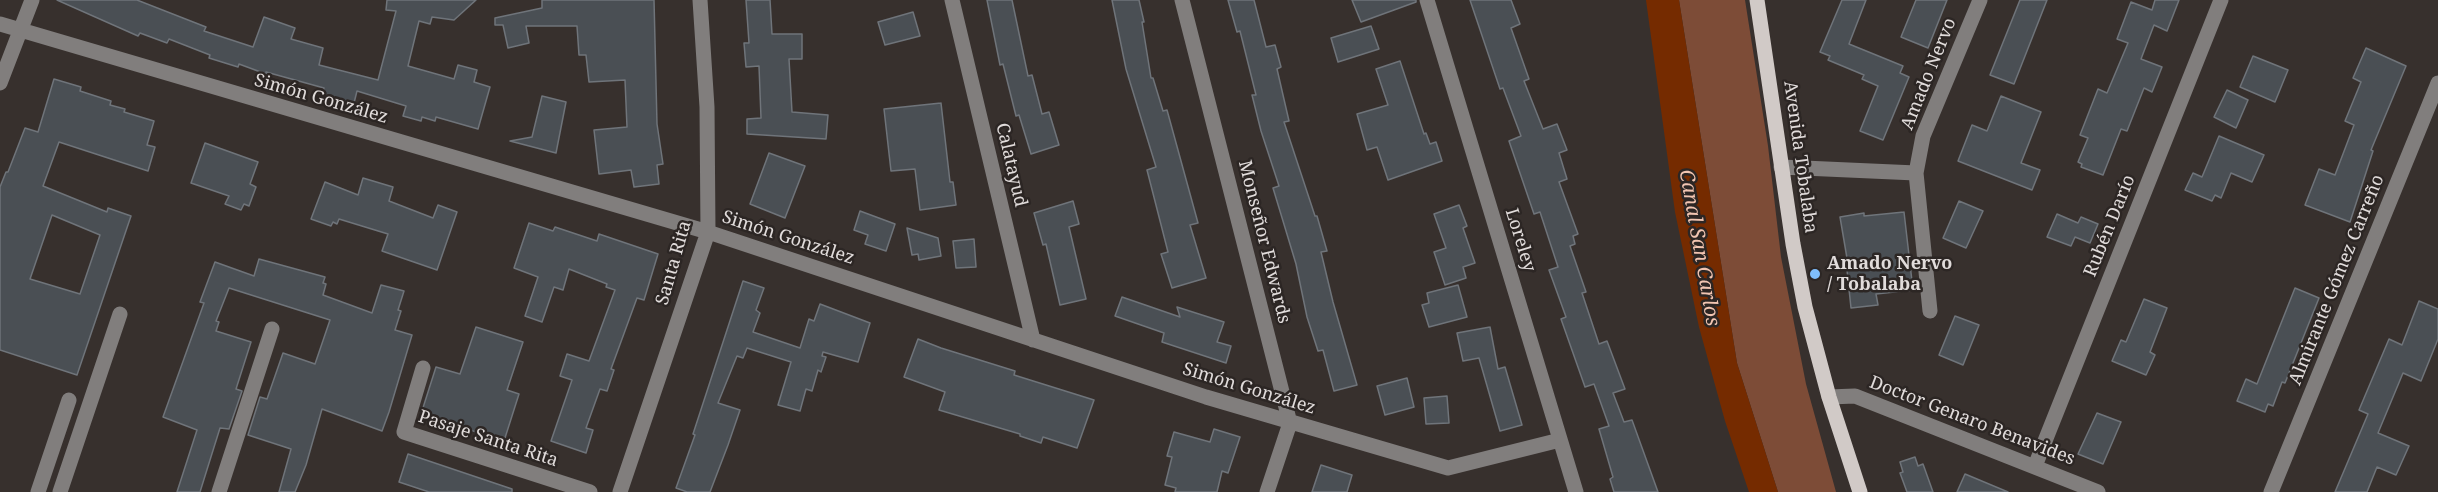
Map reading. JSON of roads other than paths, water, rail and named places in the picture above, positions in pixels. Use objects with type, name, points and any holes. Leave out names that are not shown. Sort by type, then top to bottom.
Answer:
[{"type":"main road","name":"Avenida Tobalaba","points":[[1757,0],[1781,167],[1805,307],[1829,397],[1860,492]]},
{"type":"street","points":[[0,83],[32,0]]},
{"type":"street","name":"Santa Rita","points":[[620,492],[708,232],[707,107],[700,0]]},
{"type":"street","name":"Calatayud","points":[[952,0],[1033,340]]},
{"type":"street","name":"Monseñor Edwards","points":[[1182,0],[1290,423]]},
{"type":"street","name":"Loreley","points":[[1427,0],[1576,492]]},
{"type":"street","name":"Amado Nervo","points":[[1930,311],[1916,173],[1923,136],[1980,0]]},
{"type":"street","name":"Rubén Darío","points":[[2035,466],[2221,0]]},
{"type":"street","name":"Simón González","points":[[0,24],[708,232],[1290,423],[1448,468],[1560,440]]},
{"type":"street","name":"Almirante Gómez Carreño","points":[[2271,492],[2438,83]]},
{"type":"street","points":[[1781,167],[1916,173]]},
{"type":"street","points":[[60,492],[120,314]]},
{"type":"street","points":[[219,492],[272,328]]},
{"type":"street","name":"Pasaje Santa Rita","points":[[423,368],[404,432],[590,492]]},
{"type":"street","name":"Doctor Genaro Benavides","points":[[1829,397],[1855,396],[2098,492]]},
{"type":"street","points":[[38,492],[69,400]]},
{"type":"street","points":[[1267,492],[1290,423]]},
{"type":"water","name":"Canal San Carlos","points":[[1646,0],[1679,0],[1737,363],[1778,492],[1749,492],[1725,421],[1699,327],[1675,212]]},
{"type":"place","name":"Amado Nervo / Tobalaba","points":[[1815,274]]}]
